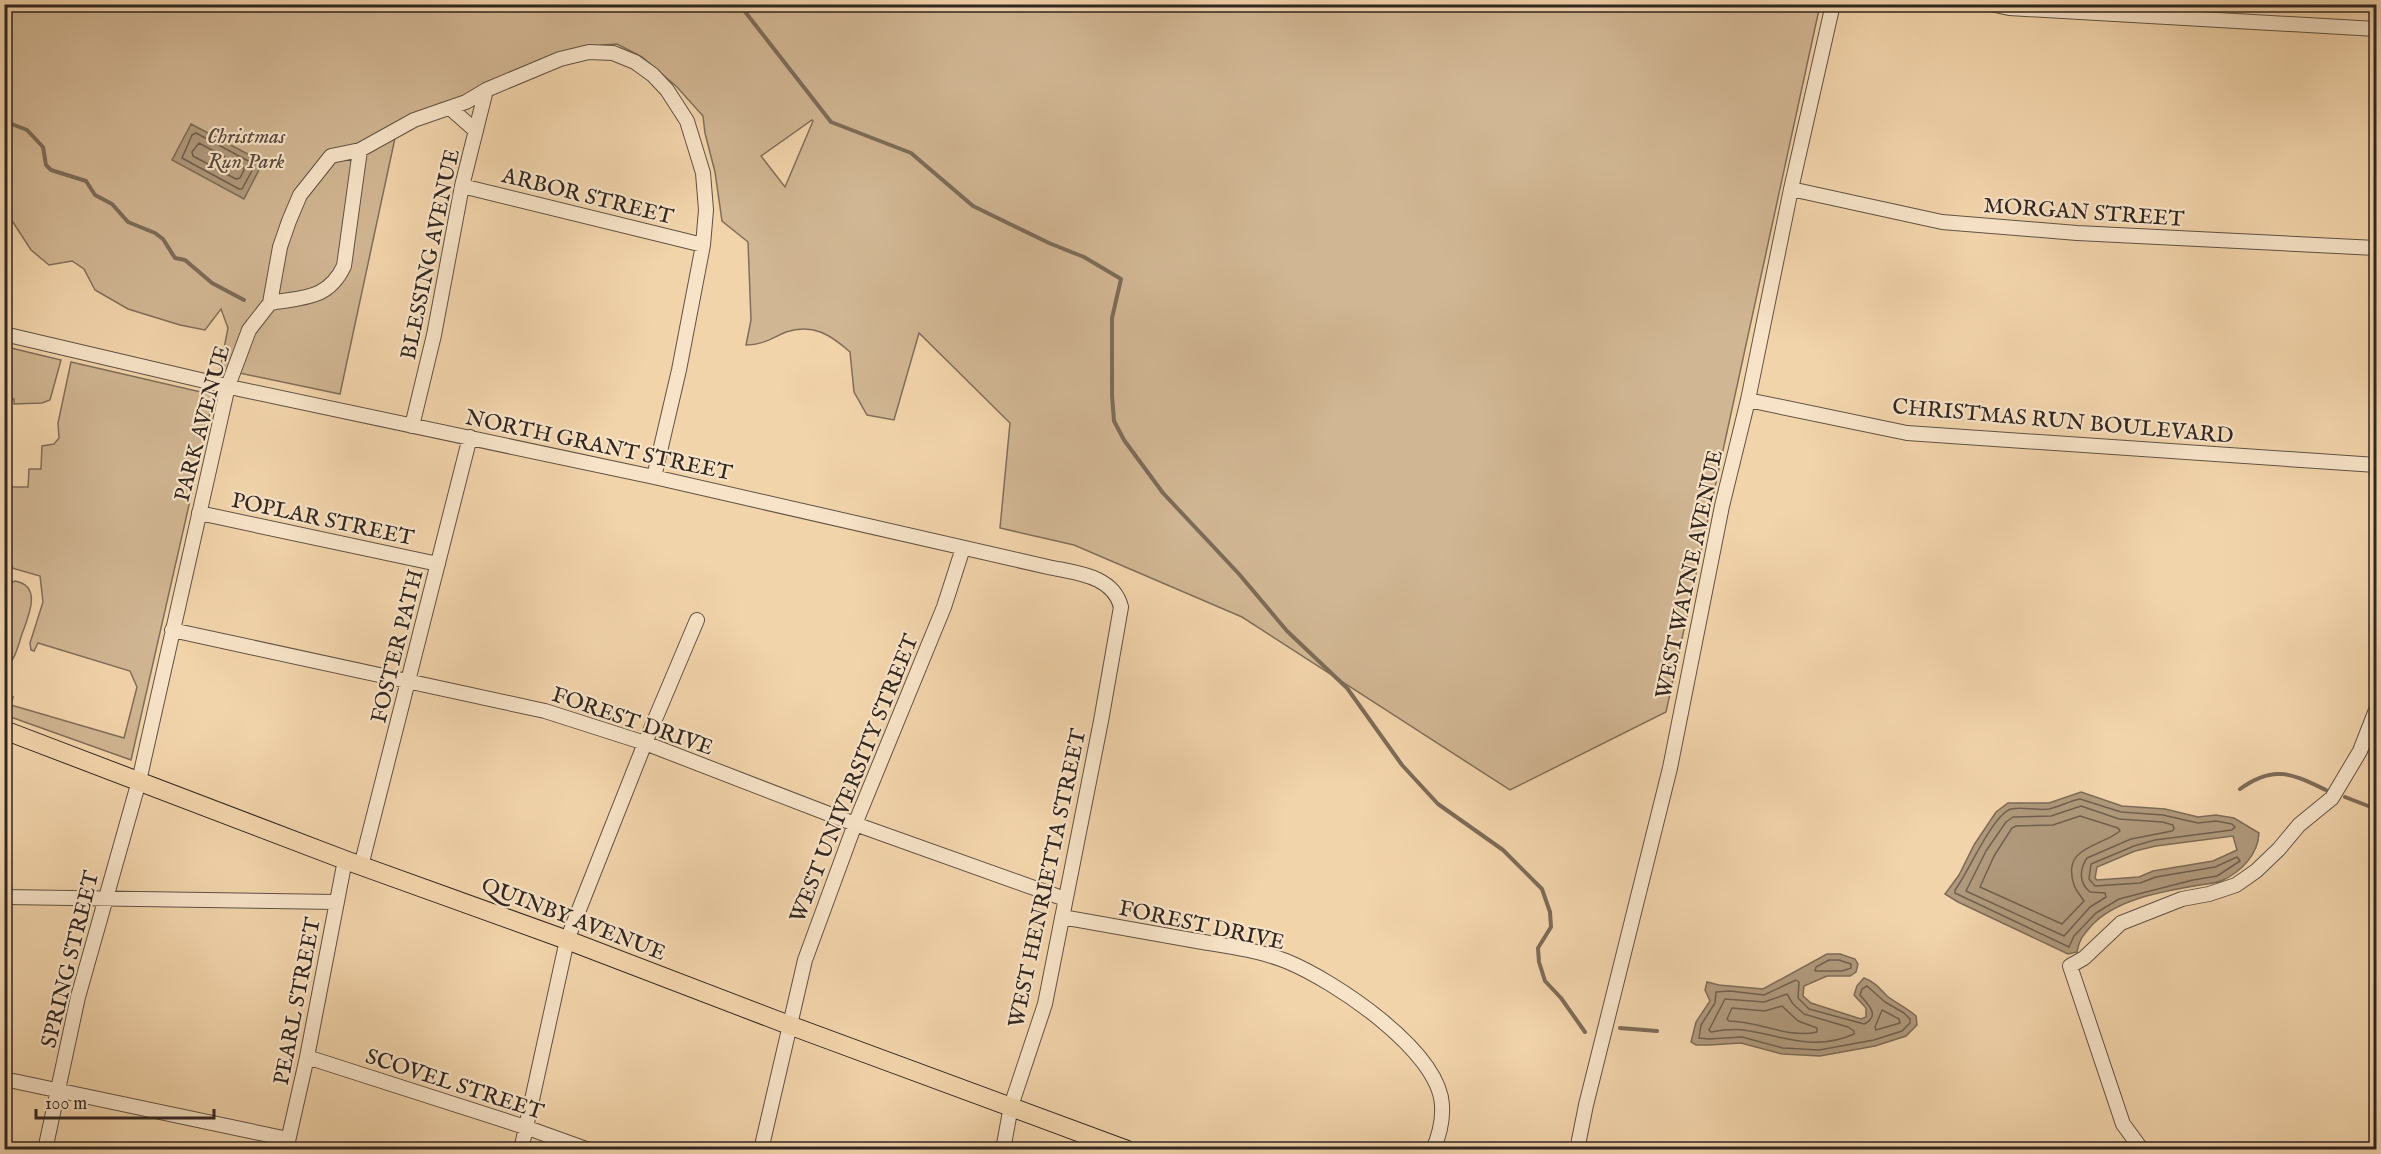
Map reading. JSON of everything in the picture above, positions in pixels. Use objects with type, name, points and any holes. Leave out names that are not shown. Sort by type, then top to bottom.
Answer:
[{"type":"main road","name":"QUINBY AVENUE","points":[[4,730],[353,863],[567,940],[789,1025],[1127,1149]]},
{"type":"street","name":"WEST WAYNE AVENUE","points":[[1577,1149],[1670,768],[1722,506],[1748,400],[1791,189],[1833,4]]},
{"type":"street","points":[[1991,4],[2009,8],[2376,29]]},
{"type":"street","name":"PARK AVENUE","points":[[139,781],[228,386],[249,330],[270,303],[280,247],[288,221],[300,195],[331,156],[360,150],[414,120],[466,102],[486,90],[560,59],[589,52],[613,53],[635,62],[653,75],[667,90],[687,122],[703,173],[706,210],[703,245],[679,370],[654,477]]},
{"type":"street","name":"BLESSING AVENUE","points":[[412,426],[434,335],[462,186],[486,90]]},
{"type":"street","points":[[450,108],[476,131]]},
{"type":"street","points":[[270,303],[317,295],[329,289],[338,280],[344,267],[360,150]]},
{"type":"street","name":"ARBOR STREET","points":[[462,186],[703,245]]},
{"type":"street","name":"MORGAN STREET","points":[[1791,189],[1942,222],[2077,233],[2376,248]]},
{"type":"street","name":"NORTH GRANT STREET","points":[[4,334],[228,386],[654,477],[1057,569],[1104,582],[1114,591],[1121,607],[1112,656]]},
{"type":"street","name":"CHRISTMAS RUN BOULEVARD","points":[[1748,400],[1907,433],[2376,465]]},
{"type":"street","name":"FOSTER PATH","points":[[353,863],[410,680],[470,437]]},
{"type":"street","name":"POPLAR STREET","points":[[199,513],[438,564]]},
{"type":"street","name":"WEST UNIVERSITY STREET","points":[[760,1149],[805,960],[855,824],[944,607],[963,548]]},
{"type":"street","points":[[521,1149],[567,940],[645,743],[697,620]]},
{"type":"street","name":"FOREST DRIVE","points":[[172,630],[545,711],[645,743],[855,824],[1065,899]]},
{"type":"street","name":"WEST HENRIETTA STREET","points":[[1003,1149],[1011,1106],[1045,1004],[1112,656]]},
{"type":"street","points":[[2142,1149],[2122,1124],[2070,966],[2084,958],[2121,923],[2182,899],[2209,894],[2236,885],[2256,871],[2299,825],[2332,798],[2340,788],[2360,751],[2376,710]]},
{"type":"street","name":"SPRING STREET","points":[[45,1149],[78,997],[139,781]]},
{"type":"street","name":"PEARL STREET","points":[[287,1144],[308,1057],[337,902],[353,863]]},
{"type":"street","points":[[4,897],[337,902]]},
{"type":"street","name":"FOREST DRIVE","points":[[1062,917],[1254,951],[1286,961],[1315,975],[1361,1005],[1412,1046],[1431,1073],[1442,1104],[1439,1136],[1433,1149]]},
{"type":"street","name":"SCOVEL STREET","points":[[308,1057],[589,1149]]},
{"type":"street","points":[[4,1079],[287,1144]]},
{"type":"green space","name":"Christmas Run Park","points":[[4,5],[1820,5],[1666,712],[1510,790],[1242,617],[1074,545],[1000,528],[1010,423],[919,333],[894,420],[867,415],[854,392],[850,352],[829,336],[805,329],[786,332],[762,342],[746,345],[751,320],[748,242],[722,221],[715,172],[703,116],[677,87],[642,57],[617,44],[601,45],[560,59],[398,124],[340,394],[220,369],[228,328],[221,309],[205,330],[128,309],[95,290],[84,269],[72,261],[49,265],[31,250],[5,210]],"holes":[[[813,121],[785,187],[761,156]]]},
{"type":"green space","points":[[11,348],[61,360],[50,400],[42,403],[14,404],[14,399],[5,399],[5,376]]},
{"type":"green space","points":[[71,362],[214,395],[131,760],[5,715],[10,697],[13,697],[11,705],[124,738],[137,687],[130,671],[38,643],[34,651],[31,650],[30,643],[43,602],[40,576],[5,566],[5,487],[28,487],[29,469],[41,469],[42,446],[54,444],[59,438],[58,423]]},
{"type":"green space","points":[[15,581],[24,584],[29,589],[31,603],[16,653],[5,668],[5,586]]},
{"type":"water","points":[[191,124],[263,162],[244,199],[172,160]]},
{"type":"water","points":[[2081,792],[2122,806],[2165,809],[2198,817],[2216,815],[2234,818],[2259,833],[2258,841],[2252,855],[2242,868],[2228,877],[2215,883],[2154,894],[2114,909],[2092,925],[2081,940],[2077,952],[2068,954],[1945,894],[1959,875],[1974,845],[1996,812],[2008,803],[2049,803]],"holes":[[[2233,836],[2237,850],[2213,861],[2153,871],[2139,877],[2097,880],[2095,878],[2097,867],[2135,851],[2156,846]]]},
{"type":"water","points":[[1827,954],[1840,954],[1855,959],[1858,964],[1856,972],[1850,976],[1827,976],[1804,986],[1803,996],[1811,1003],[1861,1019],[1866,1017],[1866,1008],[1854,995],[1857,986],[1864,978],[1874,983],[1887,996],[1916,1016],[1917,1025],[1906,1036],[1875,1046],[1820,1056],[1782,1054],[1741,1043],[1696,1045],[1691,1042],[1696,1022],[1710,1001],[1705,990],[1707,982],[1763,989]]},
{"type":"waterway","points":[[739,4],[831,122],[911,153],[973,206],[1049,243],[1084,257],[1121,279],[1112,318],[1112,395],[1114,421],[1124,440],[1163,493],[1239,574],[1287,631],[1347,688],[1402,765],[1438,804],[1503,850],[1542,889],[1550,912],[1551,927],[1538,948],[1539,962],[1545,981],[1561,998],[1585,1032]]},
{"type":"waterway","points":[[4,121],[27,130],[43,147],[46,165],[51,170],[86,181],[95,195],[112,204],[128,222],[155,233],[163,239],[175,258],[185,260],[212,283],[244,300]]},
{"type":"waterway","points":[[2240,789],[2263,776],[2283,774],[2326,790]]},
{"type":"waterway","points":[[2345,797],[2376,809]]},
{"type":"waterway","points":[[1620,1028],[1657,1031]]}]
